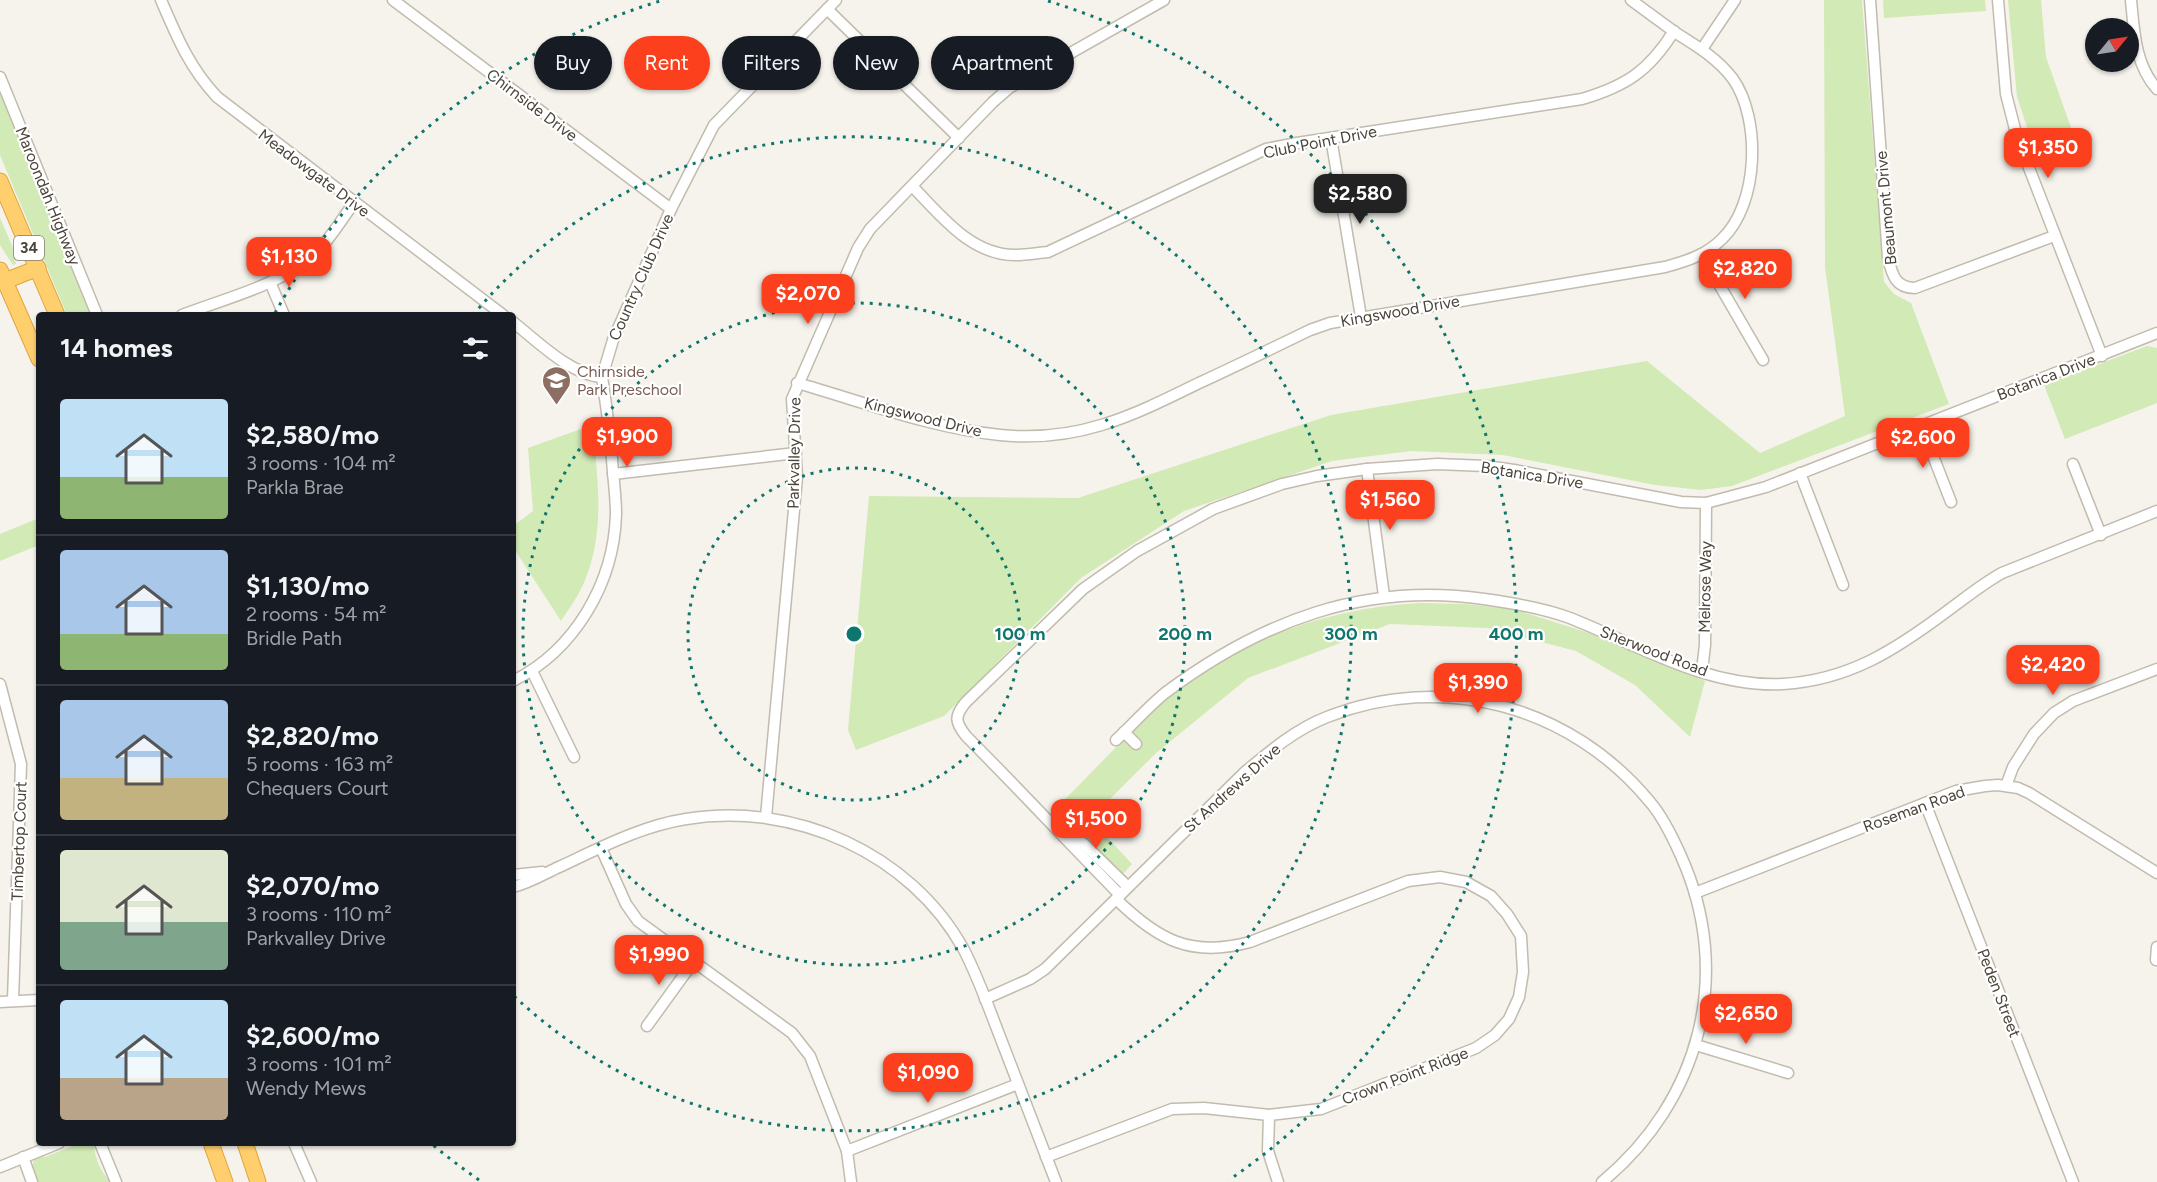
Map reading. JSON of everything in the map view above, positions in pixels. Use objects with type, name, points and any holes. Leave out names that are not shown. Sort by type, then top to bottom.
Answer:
[{"type":"highway","name":"34","points":[[0,181],[56,312]]},
{"type":"highway","points":[[2,275],[38,268]]},
{"type":"highway","name":"34","points":[[2,275],[36,352]]},
{"type":"highway","points":[[212,1146],[225,1182]]},
{"type":"highway","points":[[246,1146],[258,1182]]},
{"type":"street","name":"Meadowgate Drive","points":[[161,0],[187,59],[201,80],[217,97],[499,312]]},
{"type":"street","name":"Chirnside Drive","points":[[393,0],[671,209]]},
{"type":"street","name":"Country Club Drive","points":[[516,679],[549,658],[576,628],[597,593],[608,564],[615,534],[616,513],[614,474],[602,376],[613,340],[671,209],[714,125],[836,0]]},
{"type":"street","name":"Parkvalley Drive","points":[[766,817],[798,477],[792,399],[797,383],[858,248],[870,229],[993,102],[1016,83],[1164,0]]},
{"type":"street","name":"Kingswood Drive","points":[[797,383],[949,427],[1001,435],[1030,437],[1055,435],[1128,418],[1310,330],[1330,323],[1665,267],[1702,255],[1724,238],[1735,224],[1749,190],[1751,147],[1749,122],[1743,98],[1721,65],[1631,0]]},
{"type":"street","points":[[1702,50],[1735,0]]},
{"type":"street","name":"Beaumont Drive","points":[[1870,0],[1888,258],[1897,283],[1915,288],[2054,236]]},
{"type":"street","points":[[1998,0],[2006,94],[2017,137],[2102,356]]},
{"type":"street","points":[[2131,0],[2135,42],[2142,64],[2157,89]]},
{"type":"street","points":[[828,9],[959,138]]},
{"type":"street","name":"Club Point Drive","points":[[913,187],[952,228],[982,248],[1013,255],[1048,252],[1266,149],[1582,99],[1609,91],[1635,76],[1655,59],[1674,31]]},
{"type":"street","name":"Maroondah Highway","points":[[0,77],[96,312]]},
{"type":"street","points":[[1331,138],[1361,317]]},
{"type":"street","points":[[190,312],[270,282],[298,267],[316,253],[354,203]]},
{"type":"street","points":[[1702,255],[1763,360]]},
{"type":"street","points":[[270,282],[283,312]]},
{"type":"street","points":[[516,324],[572,367],[591,376],[602,376]]},
{"type":"street","name":"Botanica Drive","points":[[1121,893],[1073,848],[1052,823],[966,736],[959,727],[957,718],[959,710],[1083,589],[1147,543],[1213,509],[1282,484],[1366,469],[1437,464],[1486,466],[1665,500],[1706,503],[1740,495],[1800,473],[2157,333]]},
{"type":"street","points":[[1921,425],[1951,502]]},
{"type":"street","points":[[614,474],[796,453]]},
{"type":"street","points":[[2073,464],[2101,535]]},
{"type":"street","points":[[1366,469],[1384,596]]},
{"type":"street","points":[[1800,473],[1843,585]]},
{"type":"street","name":"Melrose Way","points":[[1702,671],[1705,645],[1706,503]]},
{"type":"street","name":"Sherwood Road","points":[[1116,740],[1164,694],[1215,658],[1259,634],[1309,614],[1384,596],[1466,597],[1540,609],[1568,617],[1680,665],[1702,671],[1745,682],[1783,684],[1812,680],[1844,672],[1873,661],[1904,643],[1993,578],[2157,511]]},
{"type":"street","points":[[2006,786],[2013,767],[2034,734],[2054,713],[2073,702],[2157,669]]},
{"type":"street","points":[[532,671],[574,757]]},
{"type":"street","name":"Timbertop Court","points":[[0,684],[21,764],[14,1000]]},
{"type":"street","name":"St Andrews Drive","points":[[985,999],[1045,969],[1245,772],[1275,746],[1301,730],[1327,717],[1367,705],[1400,699],[1443,697],[1481,700],[1517,709],[1546,721],[1582,741],[1618,768],[1651,803],[1674,841],[1695,893],[1703,926],[1706,956],[1703,1010],[1696,1045],[1664,1114],[1623,1164],[1602,1182]]},
{"type":"street","points":[[1124,732],[1136,744]]},
{"type":"street","name":"Roseman Road","points":[[1695,893],[1925,803],[1969,788],[2006,786],[2018,788],[2040,798],[2157,873]]},
{"type":"street","name":"Peden Street","points":[[1925,803],[2073,1182]]},
{"type":"street","points":[[516,885],[634,833],[686,819],[719,815],[766,817],[813,828],[845,840],[899,874],[924,898],[964,950],[1056,1182]]},
{"type":"street","points":[[601,848],[632,914],[638,921],[792,1034],[810,1056],[847,1151],[851,1182]]},
{"type":"street","points":[[516,875],[551,871]]},
{"type":"street","name":"Crown Point Ridge","points":[[1046,1157],[1172,1108],[1204,1107],[1269,1115],[1321,1109],[1476,1048],[1495,1035],[1509,1019],[1518,998],[1523,972],[1521,936],[1508,914],[1491,896],[1466,882],[1440,878],[1408,881],[1250,942],[1230,947],[1201,947],[1176,943],[1149,929],[1121,893]]},
{"type":"street","points":[[2156,960],[2157,947]]},
{"type":"street","points":[[647,1026],[694,961]]},
{"type":"street","points":[[0,1002],[36,1000]]},
{"type":"street","points":[[1696,1045],[1788,1073]]},
{"type":"street","points":[[847,1151],[1018,1084]]},
{"type":"street","points":[[1269,1115],[1268,1151],[1278,1182]]},
{"type":"street","points":[[0,1167],[51,1146]]},
{"type":"street","points":[[101,1146],[116,1182]]},
{"type":"street","points":[[295,1146],[311,1182]]},
{"type":"street","points":[[23,1157],[32,1182]]},
{"type":"green space","points":[[1824,0],[1862,0],[1884,282],[1894,294],[1911,303],[1949,404],[1732,486],[1701,490],[1655,485],[1503,455],[1411,451],[1332,461],[1184,511],[1081,578],[944,716],[856,750],[848,730],[869,496],[1078,498],[1331,415],[1647,361],[1760,453],[1845,416],[1825,267]]},
{"type":"green space","points":[[1883,0],[1985,0],[1986,11],[1884,18]]},
{"type":"green space","points":[[2008,0],[2041,0],[2046,57],[2074,136],[2035,151],[2017,97]]},
{"type":"green space","points":[[0,93],[90,312],[66,312],[0,155]]},
{"type":"green space","points":[[0,218],[14,250],[16,264],[13,265],[0,245]]},
{"type":"green space","points":[[2147,346],[2157,348],[2157,403],[2065,439],[2044,385]]},
{"type":"green space","points":[[592,425],[598,486],[598,526],[595,546],[583,585],[561,621],[516,552],[516,524],[533,511],[528,448]]},
{"type":"green space","points":[[36,519],[36,546],[0,561],[0,534]]},
{"type":"green space","points":[[1420,603],[1465,604],[1513,609],[1586,632],[1705,681],[1690,737],[1635,685],[1576,651],[1488,628],[1390,624],[1248,678],[1155,754],[1090,819],[1132,864],[1122,875],[1057,807],[1161,704],[1218,662],[1282,632],[1315,621],[1385,606]]},
{"type":"green space","points":[[73,1146],[94,1146],[99,1164],[111,1182],[37,1182],[32,1170],[34,1158],[39,1154],[45,1157]]},
{"type":"place","name":"Chirnside Park Preschool","points":[[556,406]]}]
